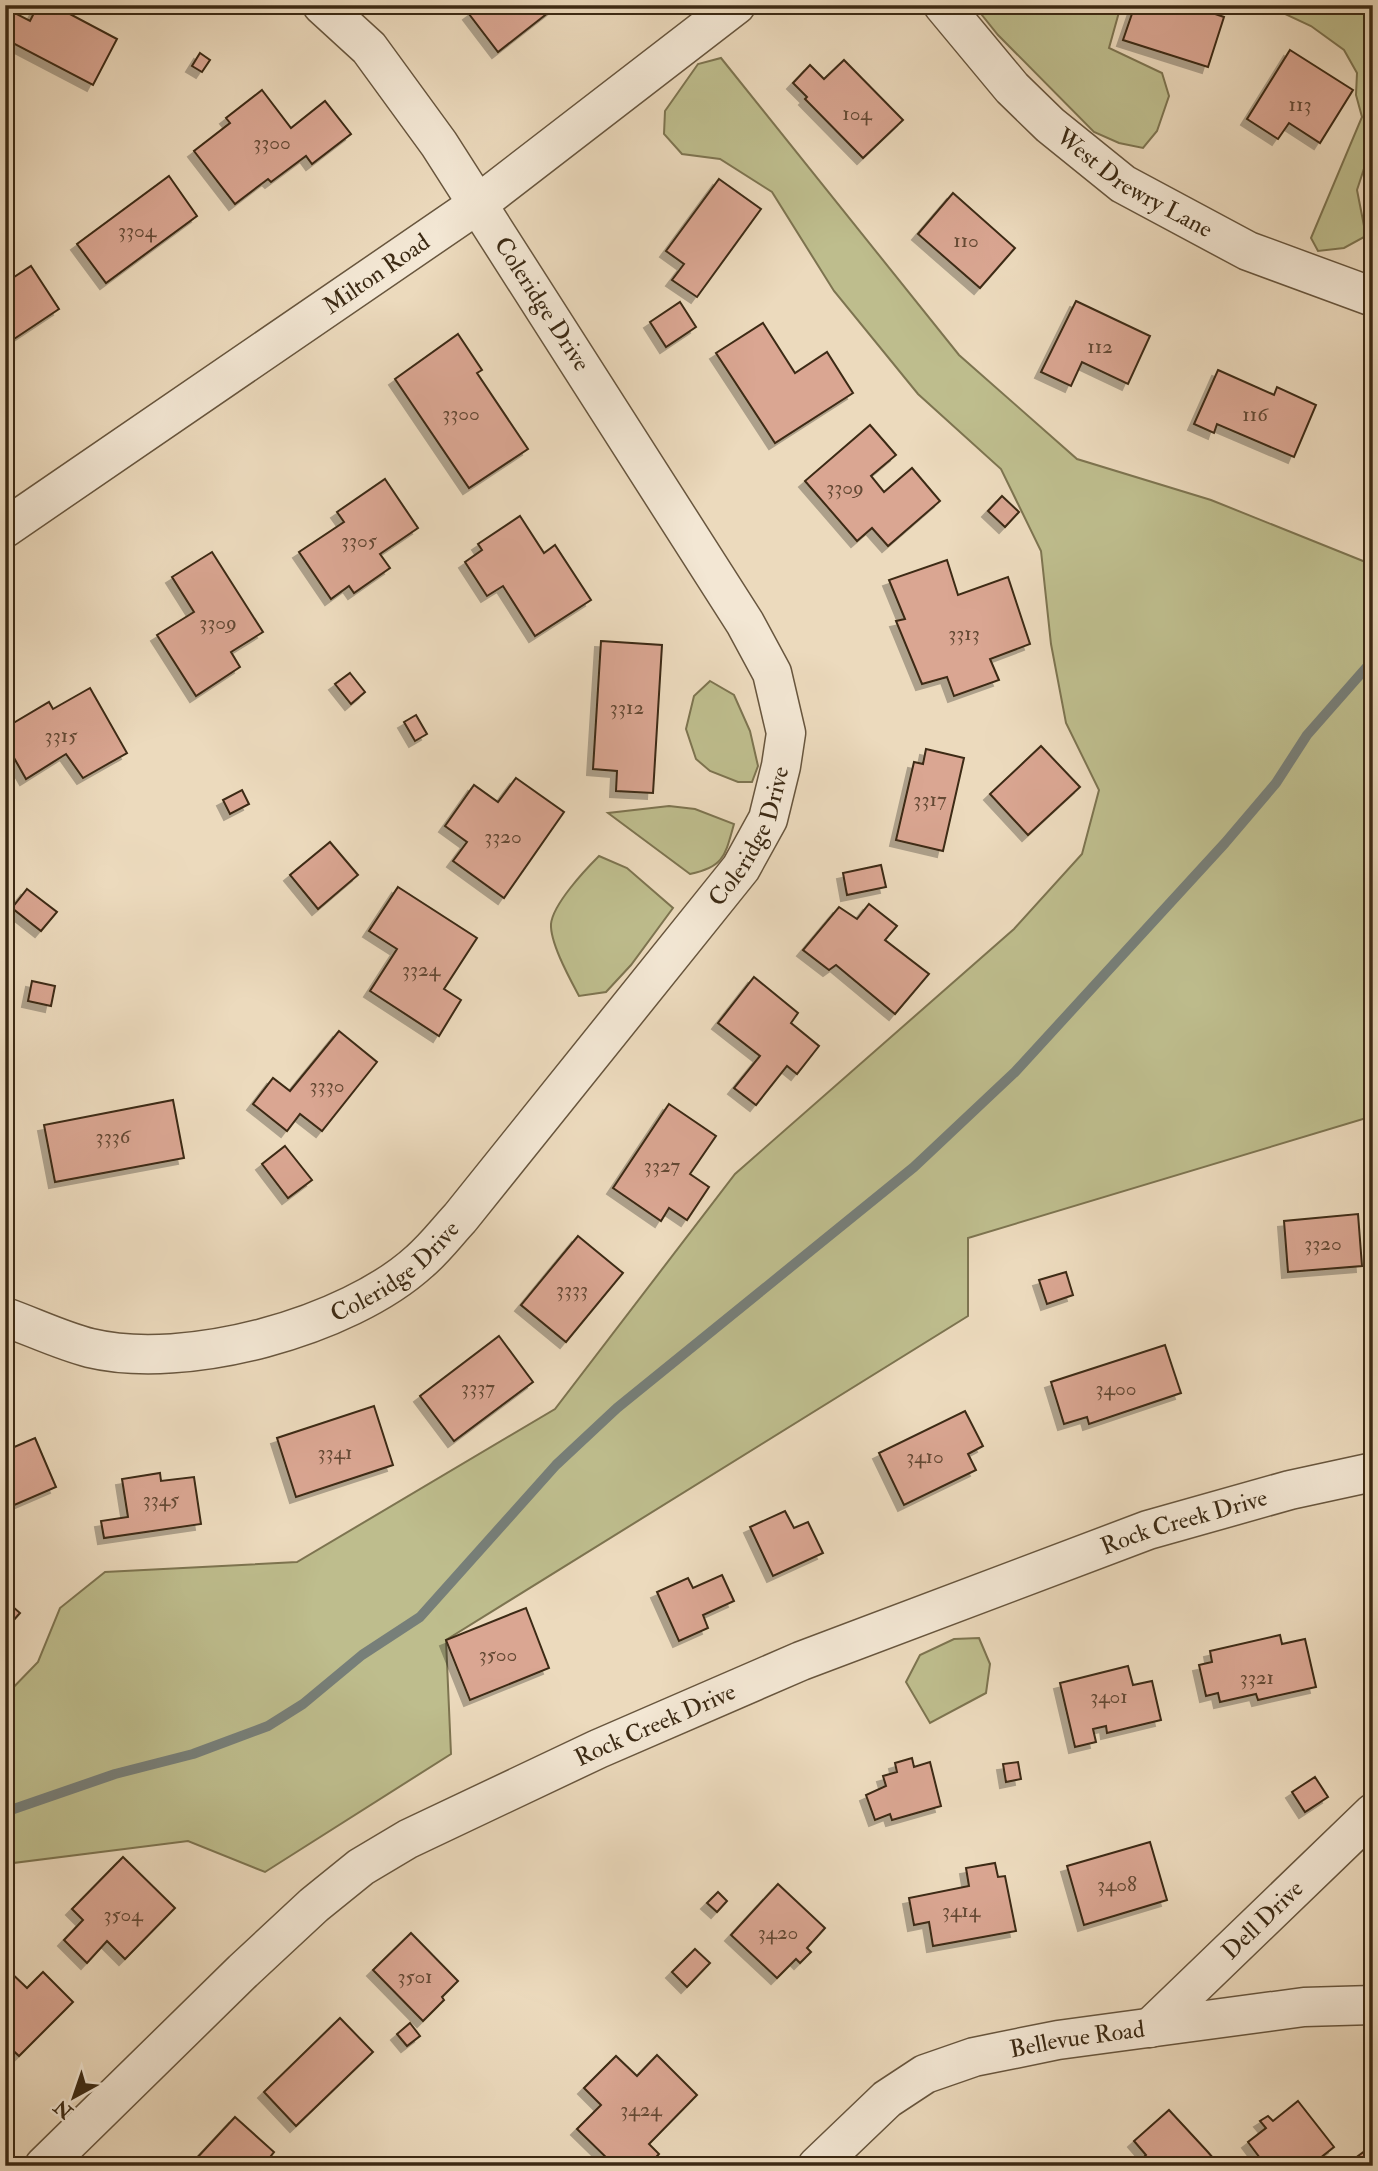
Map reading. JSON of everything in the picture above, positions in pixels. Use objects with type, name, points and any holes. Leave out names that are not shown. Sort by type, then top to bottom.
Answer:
[{"type":"street","name":"Coleridge Drive","points":[[5,1317],[90,1348],[126,1353],[171,1354],[275,1335],[326,1317],[378,1291],[420,1262],[460,1218],[741,867],[768,818],[781,766],[786,733],[772,673],[746,623],[439,144],[369,48],[332,11],[322,5]]},
{"type":"street","name":"Milton Road","points":[[5,528],[478,204],[736,5]]},
{"type":"street","name":"West Drewry Lane","points":[[943,5],[1012,88],[1050,125],[1123,184],[1248,251],[1373,298]]},
{"type":"street","name":"Rock Creek Drive","points":[[44,2166],[314,1905],[361,1867],[408,1839],[598,1749],[801,1661],[1148,1530],[1290,1490],[1373,1472]]},
{"type":"street","name":"Dell Drive","points":[[1150,2028],[1373,1813]]},
{"type":"street","name":"Bellevue Road","points":[[817,2166],[887,2099],[925,2074],[974,2057],[1150,2028],[1304,2007],[1373,2005]]},
{"type":"shaded area","points":[[974,5],[1121,5],[1109,48],[1162,73],[1169,96],[1157,131],[1143,148],[1119,143],[1094,132],[998,35]]},
{"type":"shaded area","points":[[1266,5],[1373,5],[1373,141],[1357,190],[1366,236],[1344,248],[1318,251],[1311,238],[1362,117],[1356,95],[1357,73],[1344,50],[1311,26]]},
{"type":"shaded area","points":[[721,58],[959,355],[1077,459],[1211,500],[1373,565],[1373,1116],[968,1238],[968,1316],[446,1640],[451,1754],[265,1872],[188,1841],[5,1864],[5,1696],[38,1662],[60,1608],[105,1572],[297,1562],[555,1409],[735,1174],[1014,929],[1082,854],[1099,790],[1066,723],[1051,644],[1041,551],[1001,469],[918,394],[834,291],[772,192],[720,159],[682,154],[664,134],[665,111],[698,64]]},
{"type":"shaded area","points":[[710,681],[734,695],[750,731],[758,766],[752,782],[738,782],[710,771],[696,759],[686,729],[694,696]]},
{"type":"shaded area","points":[[669,806],[695,809],[734,824],[725,852],[716,864],[690,874],[608,813]]},
{"type":"shaded area","points":[[599,856],[627,868],[673,908],[631,965],[606,992],[579,996],[557,951],[551,924],[563,897]]},
{"type":"shaded area","points":[[979,1638],[990,1664],[986,1693],[930,1723],[906,1682],[920,1655],[954,1639]]},
{"type":"building","points":[[38,5],[53,5],[117,39],[93,85],[5,39],[5,22],[11,11],[30,21]]},
{"type":"building","points":[[481,5],[558,5],[498,52],[469,14]]},
{"type":"building","points":[[1135,5],[1189,5],[1224,17],[1208,67],[1123,40]]},
{"type":"building","points":[[1290,50],[1353,90],[1320,143],[1289,123],[1278,139],[1247,119]]},
{"type":"building","points":[[200,53],[210,60],[202,72],[192,66]]},
{"type":"building","points":[[844,60],[903,120],[863,158],[805,99],[807,97],[793,83],[810,65],[824,79]]},
{"type":"building","points":[[262,90],[291,128],[325,101],[351,134],[312,164],[306,156],[271,182],[268,179],[235,204],[194,151],[230,123],[226,118]]},
{"type":"building","points":[[169,176],[197,216],[106,283],[77,244]]},
{"type":"building","points":[[719,179],[761,209],[697,297],[672,280],[684,264],[666,251]]},
{"type":"building","points":[[953,193],[1015,248],[980,288],[918,234]]},
{"type":"building","points":[[31,266],[59,309],[5,345],[5,283]]},
{"type":"building","points":[[1076,301],[1150,336],[1128,384],[1082,362],[1071,386],[1041,372]]},
{"type":"building","points":[[680,302],[696,327],[666,347],[650,322]]},
{"type":"building","points":[[763,323],[795,373],[827,352],[853,393],[775,443],[716,353]]},
{"type":"building","points":[[458,334],[482,370],[477,373],[528,449],[469,488],[395,379]]},
{"type":"building","points":[[1218,370],[1274,395],[1277,387],[1316,405],[1294,457],[1217,424],[1214,433],[1194,424]]},
{"type":"building","points":[[870,425],[896,455],[871,476],[884,492],[912,468],[940,501],[888,546],[872,528],[857,541],[805,481]]},
{"type":"building","points":[[385,479],[418,528],[380,554],[390,568],[354,593],[349,586],[331,599],[299,552],[344,522],[337,512]]},
{"type":"building","points":[[1002,496],[1019,512],[1005,527],[988,511]]},
{"type":"building","points":[[520,516],[544,553],[555,545],[591,600],[535,636],[503,586],[487,596],[465,562],[482,550],[478,544]]},
{"type":"building","points":[[212,552],[263,632],[231,652],[240,667],[196,696],[157,635],[194,612],[172,577]]},
{"type":"building","points":[[947,560],[958,595],[1008,577],[1030,644],[990,659],[999,680],[954,696],[947,677],[922,684],[896,621],[905,619],[889,580]]},
{"type":"building","points":[[601,641],[662,645],[653,793],[616,791],[617,771],[593,769]]},
{"type":"building","points":[[350,673],[365,692],[351,704],[335,684]]},
{"type":"building","points":[[90,688],[127,753],[83,778],[66,754],[26,779],[5,742],[5,728],[49,702],[53,709]]},
{"type":"building","points":[[416,715],[427,734],[415,741],[404,722]]},
{"type":"building","points":[[1041,746],[1080,787],[1028,835],[990,794]]},
{"type":"building","points":[[926,749],[964,758],[943,851],[896,840],[914,762],[923,764]]},
{"type":"building","points":[[516,778],[564,812],[504,898],[453,861],[467,842],[445,826],[474,785],[498,802]]},
{"type":"building","points":[[242,790],[249,804],[230,814],[223,800]]},
{"type":"building","points":[[330,842],[358,875],[318,909],[290,875]]},
{"type":"building","points":[[881,865],[886,887],[847,895],[843,873]]},
{"type":"building","points":[[398,887],[477,938],[444,989],[461,1000],[439,1036],[370,991],[397,949],[369,931]]},
{"type":"building","points":[[27,889],[57,912],[41,931],[12,908]]},
{"type":"building","points":[[869,904],[897,926],[885,940],[929,974],[895,1014],[836,965],[829,970],[803,950],[839,907],[857,919]]},
{"type":"building","points":[[754,977],[798,1013],[791,1023],[819,1046],[797,1074],[787,1066],[756,1105],[734,1088],[760,1056],[718,1023]]},
{"type":"building","points":[[32,981],[55,986],[51,1006],[28,1001]]},
{"type":"building","points":[[339,1031],[377,1062],[322,1131],[300,1114],[287,1131],[253,1104],[273,1078],[290,1091]]},
{"type":"building","points":[[173,1100],[184,1158],[55,1182],[44,1125]]},
{"type":"building","points":[[669,1104],[716,1136],[690,1174],[709,1187],[687,1220],[669,1208],[661,1221],[613,1188]]},
{"type":"building","points":[[285,1146],[312,1180],[288,1198],[262,1164]]},
{"type":"building","points":[[1358,1214],[1362,1266],[1288,1272],[1284,1221]]},
{"type":"building","points":[[578,1236],[623,1273],[566,1342],[521,1305]]},
{"type":"building","points":[[1066,1272],[1073,1295],[1047,1304],[1039,1280]]},
{"type":"building","points":[[499,1336],[533,1382],[454,1441],[420,1396]]},
{"type":"building","points":[[1165,1345],[1181,1393],[1089,1424],[1087,1417],[1064,1424],[1051,1382]]},
{"type":"building","points":[[374,1406],[393,1465],[296,1497],[277,1438]]},
{"type":"building","points":[[965,1411],[983,1446],[968,1454],[976,1470],[904,1505],[879,1453]]},
{"type":"building","points":[[35,1438],[56,1487],[5,1509],[5,1451]]},
{"type":"building","points":[[160,1473],[161,1481],[194,1477],[201,1524],[104,1538],[101,1521],[128,1517],[122,1479]]},
{"type":"building","points":[[785,1511],[794,1528],[808,1522],[823,1553],[773,1576],[750,1527]]},
{"type":"building","points":[[722,1575],[734,1601],[703,1615],[708,1628],[679,1641],[657,1592],[688,1578],[693,1588]]},
{"type":"building","points":[[5,1600],[20,1613],[5,1630]]},
{"type":"building","points":[[526,1608],[549,1668],[470,1700],[446,1640]]},
{"type":"building","points":[[1280,1635],[1282,1644],[1305,1639],[1316,1687],[1258,1700],[1256,1694],[1220,1702],[1218,1693],[1206,1696],[1199,1665],[1212,1662],[1210,1651]]},
{"type":"building","points":[[1128,1666],[1133,1685],[1152,1681],[1161,1720],[1107,1733],[1106,1726],[1093,1729],[1096,1742],[1075,1747],[1060,1683]]},
{"type":"building","points":[[912,1758],[914,1767],[930,1762],[941,1806],[892,1820],[890,1814],[875,1820],[866,1795],[886,1786],[883,1776],[897,1772],[895,1763]]},
{"type":"building","points":[[1018,1762],[1021,1779],[1006,1782],[1003,1764]]},
{"type":"building","points":[[1315,1777],[1328,1797],[1305,1812],[1292,1792]]},
{"type":"building","points":[[1150,1842],[1167,1900],[1084,1925],[1067,1866]]},
{"type":"building","points":[[123,1857],[175,1908],[125,1959],[107,1941],[87,1963],[64,1940],[83,1920],[72,1909]]},
{"type":"building","points":[[995,1863],[998,1877],[1005,1876],[1016,1931],[933,1946],[929,1922],[914,1925],[909,1898],[969,1886],[966,1868]]},
{"type":"building","points":[[778,1884],[825,1928],[807,1948],[811,1952],[800,1963],[796,1959],[777,1978],[731,1935]]},
{"type":"building","points":[[718,1892],[727,1901],[717,1912],[707,1903]]},
{"type":"building","points":[[411,1933],[458,1981],[423,2021],[373,1970]]},
{"type":"building","points":[[695,1949],[710,1963],[687,1987],[672,1972]]},
{"type":"building","points":[[5,1967],[27,1988],[43,1972],[73,2002],[19,2056],[5,2043]]},
{"type":"building","points":[[340,2018],[373,2052],[296,2126],[264,2092]]},
{"type":"building","points":[[410,2023],[420,2036],[407,2046],[397,2034]]},
{"type":"building","points":[[657,2055],[697,2095],[649,2144],[659,2154],[648,2166],[615,2166],[577,2129],[601,2105],[584,2088],[616,2056],[637,2076]]},
{"type":"building","points":[[1298,2101],[1334,2147],[1310,2166],[1266,2166],[1248,2142],[1266,2128],[1260,2121],[1268,2116],[1273,2121]]},
{"type":"building","points":[[1169,2110],[1220,2166],[1135,2166],[1146,2155],[1134,2141]]},
{"type":"building","points":[[235,2117],[274,2152],[263,2166],[202,2166],[195,2160]]},
{"type":"building","points":[[1373,2145],[1373,2166],[1359,2166],[1354,2159]]},
{"type":"waterway","points":[[5,1812],[115,1774],[193,1754],[268,1726],[303,1704],[362,1655],[420,1617],[556,1465],[617,1408],[914,1167],[1015,1072],[1225,843],[1276,783],[1307,735],[1373,660]]}]
